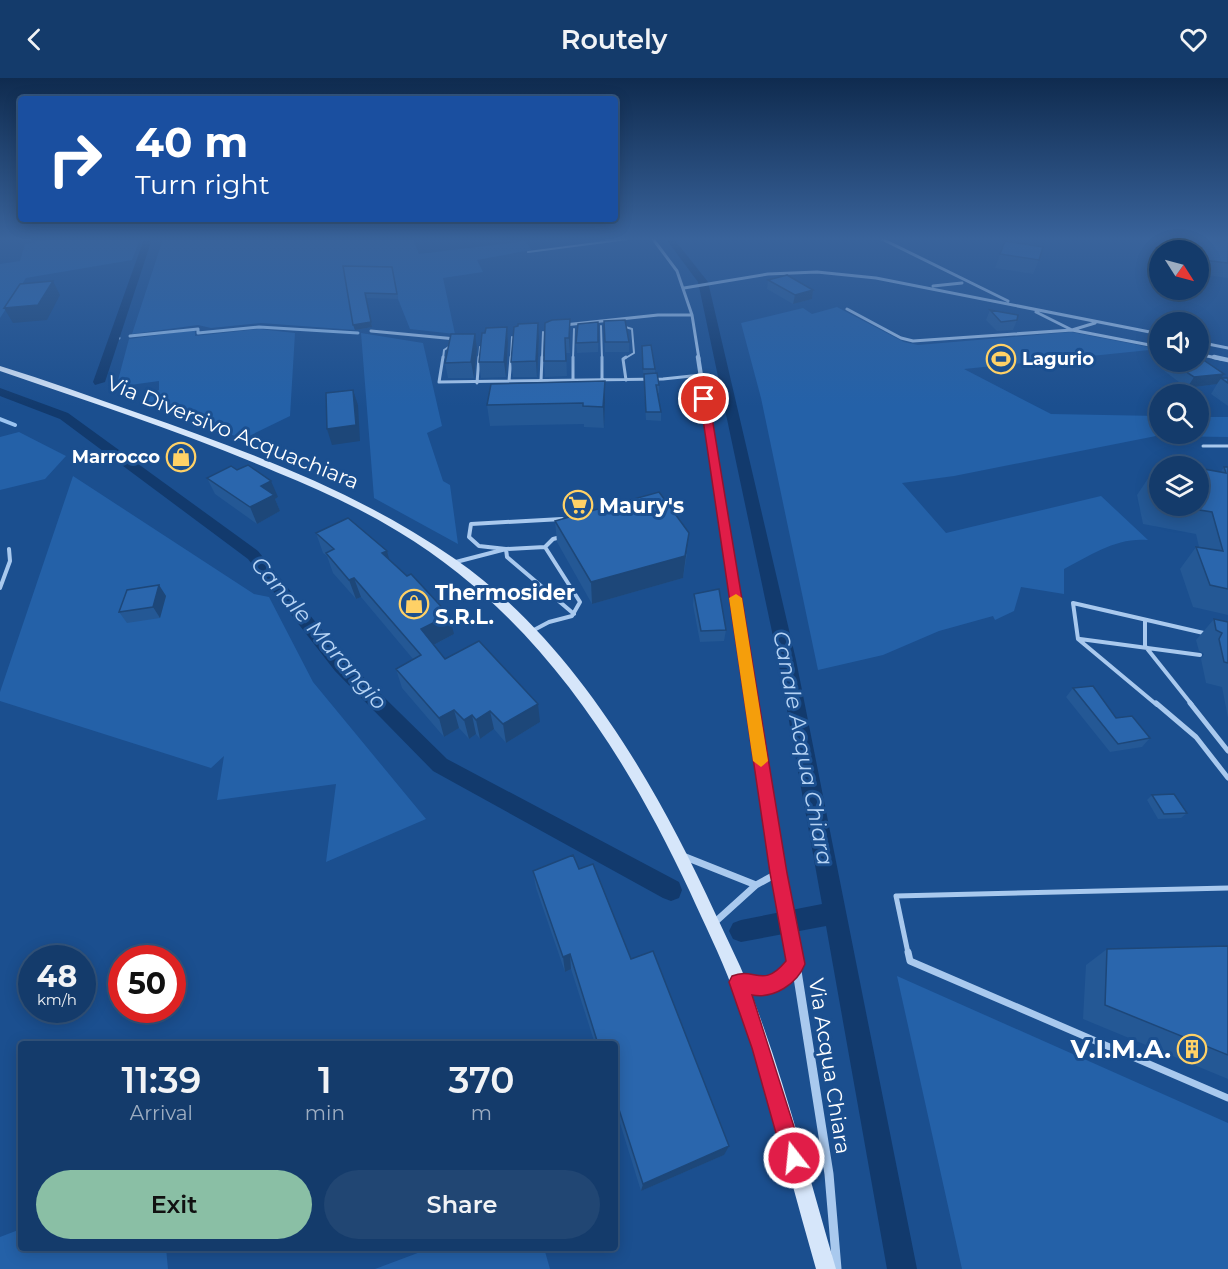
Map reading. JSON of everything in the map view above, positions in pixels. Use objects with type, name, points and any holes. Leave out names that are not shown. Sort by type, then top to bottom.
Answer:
[{"type":"main road","name":"Via Diversivo Acquachiara","points":[[0,368],[307,482],[403,530],[452,563],[512,613],[585,694],[634,771],[681,855],[738,982],[761,1048],[826,1269]]},
{"type":"street","name":"Via Acqua Chiara","points":[[686,295],[692,315],[778,873],[796,964],[829,1174],[837,1269]]},
{"type":"street","points":[[961,295],[1149,332]]},
{"type":"street","points":[[996,295],[1017,305]]},
{"type":"street","points":[[1030,308],[1072,330],[1099,322]]},
{"type":"street","points":[[847,309],[901,338],[913,341],[1072,330],[1149,345]]},
{"type":"street","points":[[557,326],[658,315],[692,315]]},
{"type":"street","points":[[1060,324],[1067,316]]},
{"type":"street","points":[[1077,318],[1082,326]]},
{"type":"street","points":[[534,328],[545,327]]},
{"type":"street","points":[[371,331],[455,339],[466,337]]},
{"type":"street","points":[[1209,344],[1228,348]]},
{"type":"street","points":[[1209,356],[1228,360]]},
{"type":"street","points":[[681,855],[756,885]]},
{"type":"street","points":[[712,925],[756,885],[778,873]]},
{"type":"street","points":[[738,982],[759,987],[782,981],[796,964]]},
{"type":"lane","points":[[601,326],[602,379]]},
{"type":"lane","points":[[563,330],[609,326]]},
{"type":"lane","points":[[617,326],[632,329],[634,352],[623,359],[626,380]]},
{"type":"lane","points":[[573,380],[574,329]]},
{"type":"lane","points":[[532,334],[553,331]]},
{"type":"lane","points":[[542,381],[543,332]]},
{"type":"lane","points":[[502,338],[522,335]]},
{"type":"lane","points":[[509,381],[512,337]]},
{"type":"lane","points":[[477,383],[481,341]]},
{"type":"lane","points":[[456,344],[449,344],[444,350],[439,382],[663,380],[701,375]]},
{"type":"lane","points":[[1203,446],[1228,446]]},
{"type":"lane","points":[[565,536],[554,539],[545,547],[506,549],[479,546],[469,537],[471,524],[573,519]]},
{"type":"lane","points":[[529,632],[574,614],[580,602],[545,547]]},
{"type":"lane","points":[[0,588],[10,561],[9,549]]},
{"type":"lane","points":[[452,563],[506,549]]},
{"type":"lane","points":[[506,549],[507,557],[574,614]]},
{"type":"lane","points":[[1218,636],[1073,603],[1078,639],[1196,737],[1228,778]]},
{"type":"lane","points":[[1145,620],[1145,646],[1228,751]]},
{"type":"lane","points":[[1078,639],[1200,655]]},
{"type":"lane","points":[[1228,888],[896,896],[910,961],[1228,1098]]},
{"type":"shaded area","points":[[0,295],[15,295],[0,318]]},
{"type":"shaded area","points":[[145,295],[348,295],[355,330],[261,323],[211,328],[198,325],[132,334]]},
{"type":"shaded area","points":[[397,295],[447,295],[455,334],[410,329]]},
{"type":"shaded area","points":[[837,307],[904,342],[918,345],[1071,332],[1149,347],[1149,350],[964,369],[1051,414],[1149,416],[1149,437],[954,476],[902,483],[946,533],[1101,496],[1148,540],[1115,544],[1064,569],[1064,594],[1021,587],[1014,611],[995,620],[993,616],[939,631],[883,655],[818,670],[761,398],[741,323],[803,308],[812,314]]},
{"type":"shaded area","points":[[259,329],[295,333],[290,416],[243,439],[141,401],[147,395],[159,390],[159,381],[123,386],[117,384],[129,339],[195,330],[195,336]]},
{"type":"shaded area","points":[[361,333],[423,343],[442,426],[427,433],[443,481],[450,485],[458,544],[374,498]]},
{"type":"shaded area","points":[[1209,417],[1228,417],[1228,437],[1209,437]]},
{"type":"shaded area","points":[[19,432],[66,456],[45,479],[0,490],[0,437]]},
{"type":"shaded area","points":[[73,476],[254,594],[269,597],[313,682],[426,819],[326,862],[336,784],[217,800],[224,756],[211,768],[0,701],[0,692]]},
{"type":"shaded area","points":[[897,976],[1228,1123],[1228,1269],[962,1269]]},
{"type":"shaded area","points":[[18,1230],[18,1251],[166,1251],[168,1269],[0,1269],[0,1237]]},
{"type":"shaded area","points":[[423,1251],[545,1251],[550,1269],[375,1269]]},
{"type":"building","points":[[13,295],[45,295],[38,305],[4,308]]},
{"type":"building","points":[[348,295],[365,295],[371,322],[353,325]]},
{"type":"building","points":[[990,310],[1018,315],[1017,320],[1001,322]]},
{"type":"building","points":[[570,319],[569,338],[565,338],[566,361],[544,361],[545,323],[552,320]]},
{"type":"building","points":[[625,320],[629,342],[605,342],[604,321]]},
{"type":"building","points":[[598,322],[598,342],[576,343],[578,324]]},
{"type":"building","points":[[538,323],[536,361],[511,362],[514,327],[518,324]]},
{"type":"building","points":[[507,327],[504,362],[479,362],[482,333],[485,333],[486,328]]},
{"type":"building","points":[[451,334],[475,334],[471,362],[445,363]]},
{"type":"building","points":[[651,345],[655,369],[643,369],[642,346]]},
{"type":"building","points":[[1209,364],[1224,374],[1194,377],[1186,372],[1209,372]]},
{"type":"building","points":[[657,373],[659,385],[656,385],[661,412],[646,412],[644,374]]},
{"type":"building","points":[[605,381],[603,407],[583,406],[583,403],[487,405],[491,384]]},
{"type":"building","points":[[353,390],[356,425],[327,429],[326,393]]},
{"type":"building","points":[[248,465],[271,481],[261,486],[274,495],[250,507],[207,478],[231,466],[237,470]]},
{"type":"building","points":[[1224,467],[1228,467],[1228,589],[1210,585],[1196,547],[1223,551],[1212,512],[1209,512],[1209,470],[1226,473]]},
{"type":"building","points":[[659,492],[689,533],[685,556],[591,582],[555,521]]},
{"type":"building","points":[[348,518],[387,551],[382,553],[407,576],[411,574],[449,615],[421,629],[445,659],[479,641],[538,704],[503,724],[490,711],[476,720],[472,715],[464,720],[454,710],[439,718],[396,669],[421,655],[354,578],[349,580],[326,553],[334,549],[316,533]]},
{"type":"building","points":[[159,585],[153,607],[119,612],[127,590]]},
{"type":"building","points":[[719,589],[726,630],[701,631],[694,594]]},
{"type":"building","points":[[1214,619],[1228,622],[1228,663],[1224,662],[1219,639],[1222,633],[1216,630]]},
{"type":"building","points":[[1093,686],[1116,718],[1132,716],[1150,738],[1118,744],[1073,688]]},
{"type":"building","points":[[1174,794],[1187,813],[1164,814],[1152,795]]},
{"type":"building","points":[[573,855],[579,869],[593,864],[631,959],[653,951],[729,1146],[643,1184],[618,1106],[618,1041],[597,1041],[570,954],[563,957],[533,871]]},
{"type":"building","name":"V.I.M.A.","points":[[1228,946],[1228,1055],[1105,1005],[1107,949]]},
{"type":"waterway","points":[[99,382],[129,295]]},
{"type":"waterway","name":"Canale Acqua Chiara","points":[[706,295],[787,660],[902,1269]]},
{"type":"waterway","points":[[130,336],[198,329],[198,333],[259,327],[358,333]]},
{"type":"waterway","points":[[114,338],[119,338]]},
{"type":"waterway","name":"Canale Marangio","points":[[0,392],[64,416],[253,555],[341,666],[440,765],[671,890]]},
{"type":"waterway","points":[[0,419],[15,425]]},
{"type":"waterway","name":"Canale Marangio","points":[[741,931],[834,913]]},
{"type":"slow traffic","points":[[736,598],[761,761]]},
{"type":"place","name":"Lagurio","points":[[1001,359]]},
{"type":"place","name":"Marrocco","points":[[181,457]]},
{"type":"place","name":"Maury's","points":[[578,505]]},
{"type":"place","name":"Thermosider S.R.L.","points":[[414,604]]},
{"type":"place","name":"V.I.M.A.","points":[[1192,1049]]},
{"type":"route","points":[[704,399],[778,873],[796,964],[782,981],[759,987],[738,982],[761,1048],[794,1158]]}]
